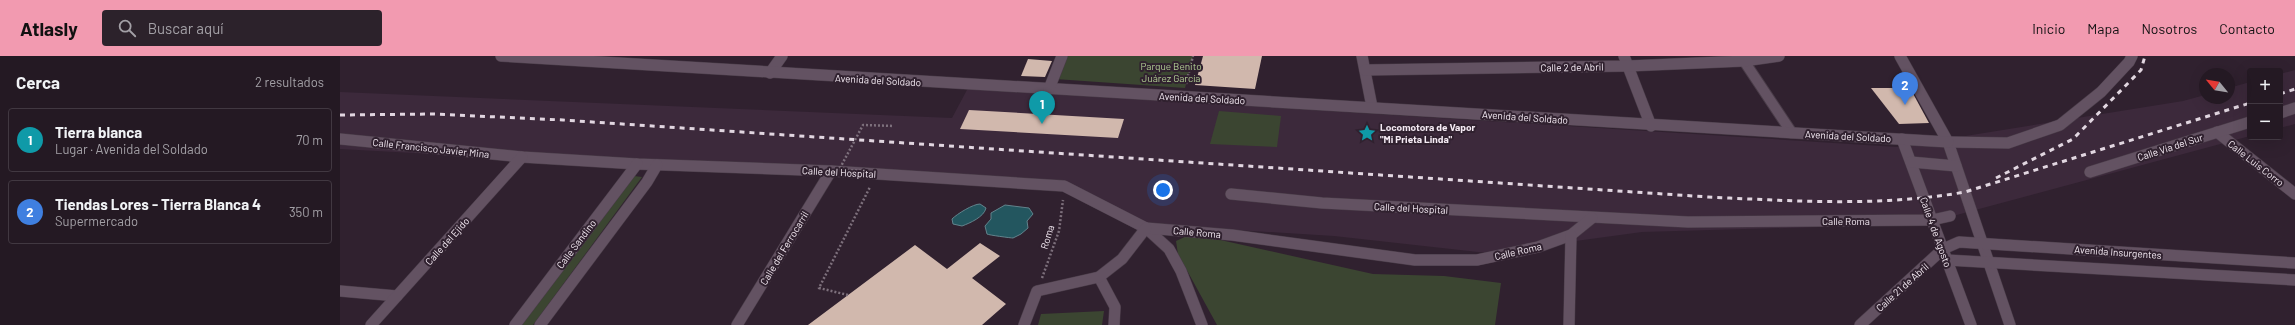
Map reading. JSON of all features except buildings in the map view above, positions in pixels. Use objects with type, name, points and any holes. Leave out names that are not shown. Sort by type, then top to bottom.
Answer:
[{"type":"street","name":"Avenida del Soldado","points":[[501,56],[770,74],[1183,96],[1651,126],[1948,142]]},
{"type":"street","points":[[770,74],[782,56]]},
{"type":"street","points":[[1049,89],[1062,56]]},
{"type":"street","points":[[1362,56],[1372,107]]},
{"type":"street","points":[[1624,56],[1651,126]]},
{"type":"street","name":"Calle 2 de Abril","points":[[1365,70],[1628,66],[1779,56]]},
{"type":"street","points":[[1900,56],[1948,142],[2010,325]]},
{"type":"street","points":[[1948,142],[2008,143],[2060,125],[2101,92],[2129,62],[2132,56]]},
{"type":"street","points":[[1742,58],[1792,133]]},
{"type":"street","points":[[2283,112],[2295,108]]},
{"type":"street","name":"Calle Vía del Sur","points":[[2090,172],[2247,123]]},
{"type":"street","name":"Calle Luis Corro","points":[[2217,132],[2295,194]]},
{"type":"street","name":"Calle Francisco Javier Mina","points":[[340,139],[522,157]]},
{"type":"street","name":"Calle 4 de Agosto","points":[[1902,139],[1971,325]]},
{"type":"street","name":"Calle del Hospital","points":[[522,157],[657,165],[873,173],[1064,186],[1146,228]]},
{"type":"street","name":"Calle del Ejido","points":[[371,325],[522,157]]},
{"type":"street","points":[[1911,162],[1956,166]]},
{"type":"street","name":"Calle Sandino","points":[[515,325],[637,164]]},
{"type":"street","name":"Calle Sandino","points":[[540,325],[647,182],[657,165]]},
{"type":"street","name":"Calle del Ferrocarril","points":[[737,325],[831,171]]},
{"type":"street","name":"Calle del Hospital","points":[[1231,194],[1322,203],[1592,218]]},
{"type":"street","name":"Calle Roma","points":[[1146,228],[1232,235],[1415,260],[1477,260],[1538,248],[1571,235],[1592,218],[1688,222],[1932,220],[1950,216]]},
{"type":"street","points":[[1024,325],[1037,291],[1099,277],[1122,260],[1146,228]]},
{"type":"street","name":"Calle Roma","points":[[1146,228],[1170,249],[1181,271],[1202,325]]},
{"type":"street","points":[[1569,325],[1571,235]]},
{"type":"street","name":"Avenida Insurgentes","points":[[1945,255],[1959,242],[2295,263]]},
{"type":"street","name":"Avenida Insurgentes","points":[[1945,255],[1989,263],[2295,280]]},
{"type":"street","name":"Calle 21 de Abril","points":[[1860,325],[1945,255]]},
{"type":"street","points":[[1099,277],[1115,307],[1114,325]]},
{"type":"street","points":[[340,292],[397,296]]},
{"type":"path","points":[[1183,96],[1193,56]]},
{"type":"path","points":[[848,295],[819,288],[873,173],[839,170],[863,125],[894,126]]},
{"type":"path","name":"Roma","points":[[1037,291],[1059,231],[1064,186]]},
{"type":"shaded area","points":[[2295,70],[2295,124],[2283,127],[2283,104],[2283,73]]},
{"type":"shaded area","points":[[2247,83],[2247,137],[1923,224],[1642,232],[1487,253],[1334,236],[1153,225],[1066,189],[340,149],[340,92],[952,118],[968,88],[1897,147],[2183,101],[2199,97],[2199,104],[2235,104],[2235,86]]},
{"type":"green space","name":"Parque Benito Juárez García","points":[[1064,56],[1193,56],[1185,88],[1055,79]]},
{"type":"green space","points":[[1219,111],[1281,116],[1277,147],[1210,144]]},
{"type":"green space","points":[[634,176],[642,177],[533,325],[517,325]]},
{"type":"green space","points":[[1189,235],[1216,239],[1373,274],[1444,276],[1501,283],[1495,325],[1217,325],[1178,254],[1176,241]]},
{"type":"green space","points":[[1104,311],[1102,325],[1038,325],[1041,314]]},
{"type":"water","points":[[980,204],[986,208],[980,217],[962,226],[953,224],[952,219],[969,207]]},
{"type":"water","points":[[1005,205],[1029,208],[1033,214],[1027,221],[1028,228],[1013,238],[987,234],[985,226],[991,219],[991,213]]},
{"type":"railway","points":[[1996,178],[2073,139],[2141,70],[2145,56]]},
{"type":"railway","points":[[2283,93],[2295,89]]},
{"type":"railway","points":[[340,115],[433,114],[563,120],[1708,197],[1837,202],[1901,200],[1965,192],[2247,104]]},
{"type":"place","name":"Tiendas Lores - Tierra Blanca 4","points":[[1905,105]]},
{"type":"place","name":"Tierra blanca","points":[[1042,124]]},
{"type":"place","name":"Locomotora de Vapor \"Mi Prieta Linda\"","points":[[1367,133]]}]
